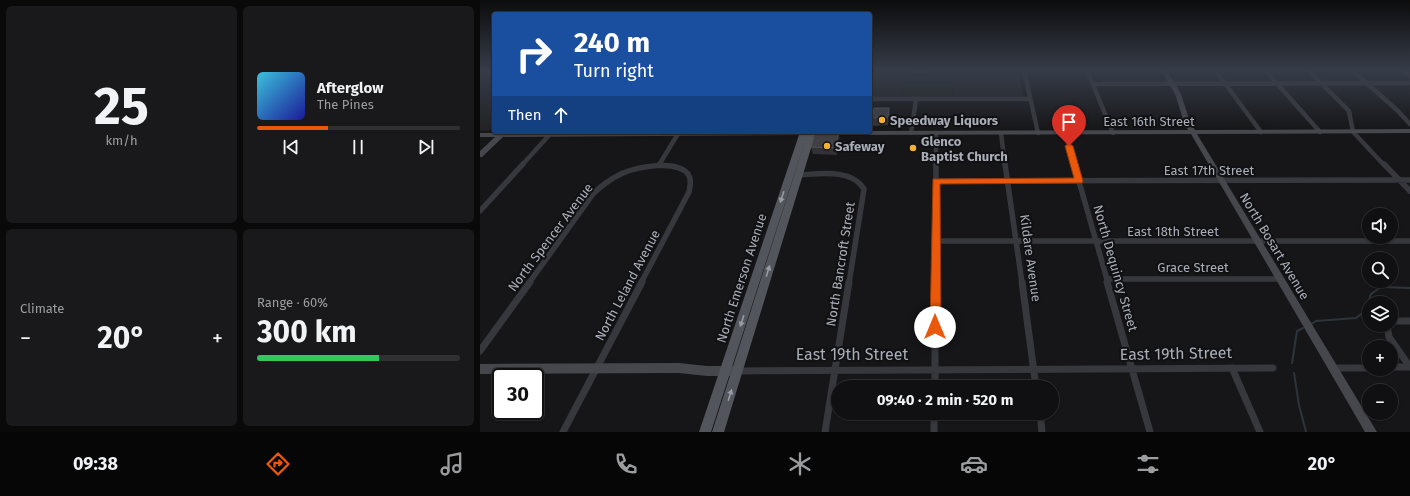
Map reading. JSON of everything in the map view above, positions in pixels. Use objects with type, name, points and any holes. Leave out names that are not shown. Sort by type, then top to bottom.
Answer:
[{"type":"main road","name":"North Bosart Avenue","points":[[1176,90],[1179,96],[1184,116],[1193,133],[1371,432]]},
{"type":"main road","name":"East 16th Street","points":[[872,133],[1410,131]]},
{"type":"main road","name":"East 16th Street","points":[[480,135],[510,134]]},
{"type":"main road","name":"North Emerson Avenue","points":[[718,432],[798,176],[808,134]]},
{"type":"main road","name":"North Emerson Avenue","points":[[705,432],[808,134]]},
{"type":"main road","points":[[480,155],[501,135]]},
{"type":"main road","name":"East 19th Street","points":[[480,369],[679,368],[737,371]]},
{"type":"street","points":[[1028,90],[1038,133]]},
{"type":"street","points":[[1096,90],[1113,133]]},
{"type":"street","points":[[1230,90],[1261,132]]},
{"type":"street","points":[[1283,90],[1320,132]]},
{"type":"street","points":[[1329,90],[1349,111],[1353,132],[1410,191]]},
{"type":"street","points":[[1374,90],[1398,110],[1410,124]]},
{"type":"street","points":[[872,99],[1030,100]]},
{"type":"street","points":[[911,133],[916,100]]},
{"type":"street","points":[[934,380],[936,133]]},
{"type":"street","name":"Kildare Avenue","points":[[1001,133],[1035,380]]},
{"type":"street","name":"North Dequincy Street","points":[[1065,133],[1150,432]]},
{"type":"street","points":[[480,211],[550,134]]},
{"type":"street","points":[[659,165],[678,134]]},
{"type":"street","name":"North Spencer Avenue","points":[[480,351],[594,192],[621,174],[639,168],[659,165]]},
{"type":"street","name":"North Leland Avenue","points":[[563,432],[690,190],[690,179],[685,172],[672,166],[659,165]]},
{"type":"street","name":"North Bancroft Street","points":[[798,176],[850,177],[861,183],[864,192],[825,432]]},
{"type":"street","name":"East 17th Street","points":[[936,181],[1410,180]]},
{"type":"street","name":"East 18th Street","points":[[936,241],[1410,241]]},
{"type":"street","name":"Grace Street","points":[[1106,279],[1280,279]]},
{"type":"street","points":[[1398,323],[1410,321]]},
{"type":"street","points":[[1389,332],[1389,337],[1410,367]]},
{"type":"street","points":[[1398,367],[1410,367]]},
{"type":"street","points":[[1232,368],[1260,432]]},
{"type":"street","name":"East 19th Street","points":[[737,371],[1273,368]]},
{"type":"street","points":[[1333,368],[1362,368]]},
{"type":"street","points":[[934,420],[934,432]]},
{"type":"street","points":[[1041,420],[1042,432]]},
{"type":"shaded area","points":[[480,90],[492,90],[492,129],[489,131],[480,131]]},
{"type":"shaded area","points":[[872,90],[1022,90],[1023,97],[872,98]]},
{"type":"shaded area","points":[[902,90],[954,90],[954,96],[901,95]]},
{"type":"building","points":[[874,108],[889,108],[888,117],[872,118]]},
{"type":"building","points":[[815,134],[839,134],[835,148],[811,147]]},
{"type":"waterway","points":[[1311,324],[1316,321],[1356,318],[1365,311],[1371,294],[1381,287],[1410,288]]},
{"type":"waterway","points":[[1292,363],[1297,331],[1303,328]]},
{"type":"waterway","points":[[1294,373],[1299,405],[1306,432]]},
{"type":"place","name":"Speedway Liquors","points":[[882,120]]},
{"type":"place","name":"Safeway","points":[[827,146]]},
{"type":"place","name":"Glenco Baptist Church","points":[[913,148]]},
{"type":"route","points":[[935,327],[936,181],[1079,181],[1069,146]]}]
